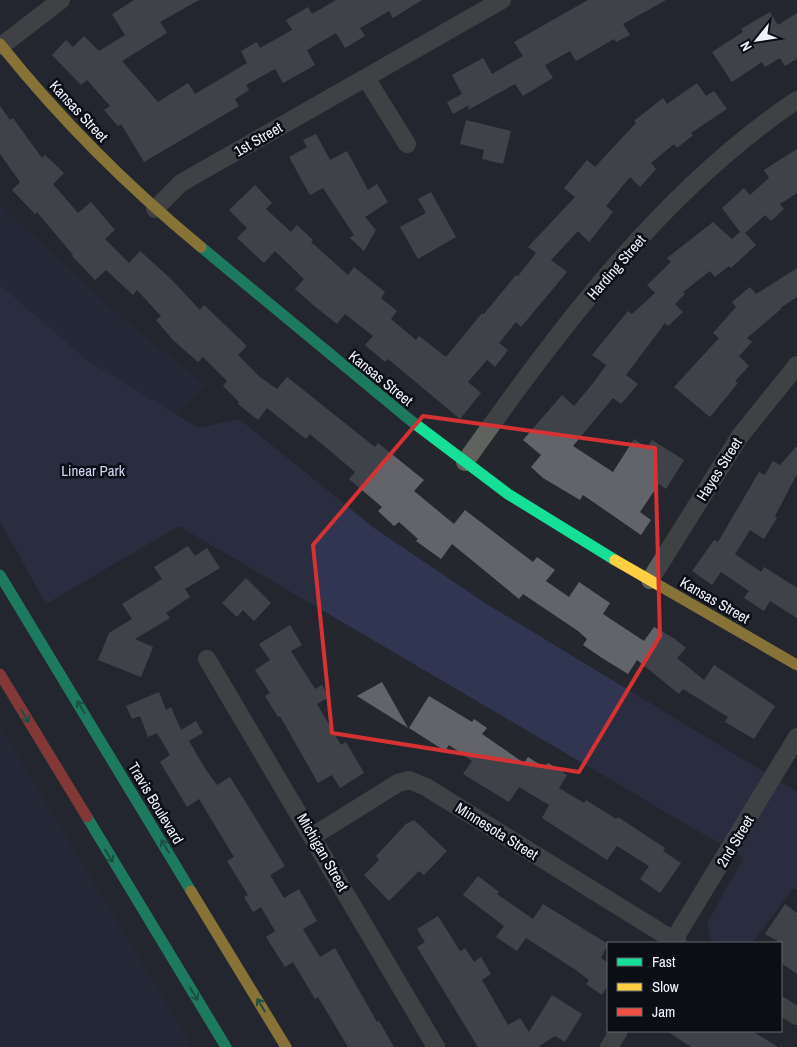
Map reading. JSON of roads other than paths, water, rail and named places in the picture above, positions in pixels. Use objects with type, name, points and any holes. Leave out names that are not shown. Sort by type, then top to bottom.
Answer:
[{"type":"street","points":[[1,45],[61,0]]},
{"type":"street","name":"1st Street","points":[[155,209],[181,183],[502,0]]},
{"type":"street","name":"Kansas Street","points":[[1,45],[36,89],[109,166],[155,209],[298,330],[465,462],[508,494],[650,580],[797,665]]},
{"type":"street","points":[[366,78],[407,144]]},
{"type":"street","name":"Harding Street","points":[[465,462],[535,364],[618,263],[666,210],[729,150],[797,100]]},
{"type":"street","name":"Hayes Street","points":[[650,580],[740,436],[773,392],[797,365]]},
{"type":"street","name":"Travis Boulevard","points":[[0,575],[286,1047]]},
{"type":"street","name":"Michigan Street","points":[[207,659],[436,1047]]},
{"type":"street","points":[[0,674],[226,1047]]},
{"type":"street","name":"2nd Street","points":[[675,942],[797,737]]},
{"type":"street","name":"Minnesota Street","points":[[313,836],[398,783],[409,780],[426,787],[675,942]]},
{"type":"street","points":[[782,1007],[797,1016]]},
{"type":"street","points":[[609,1047],[618,1032]]},
{"type":"park label","name":"Linear Park","points":[[93,470]]}]
